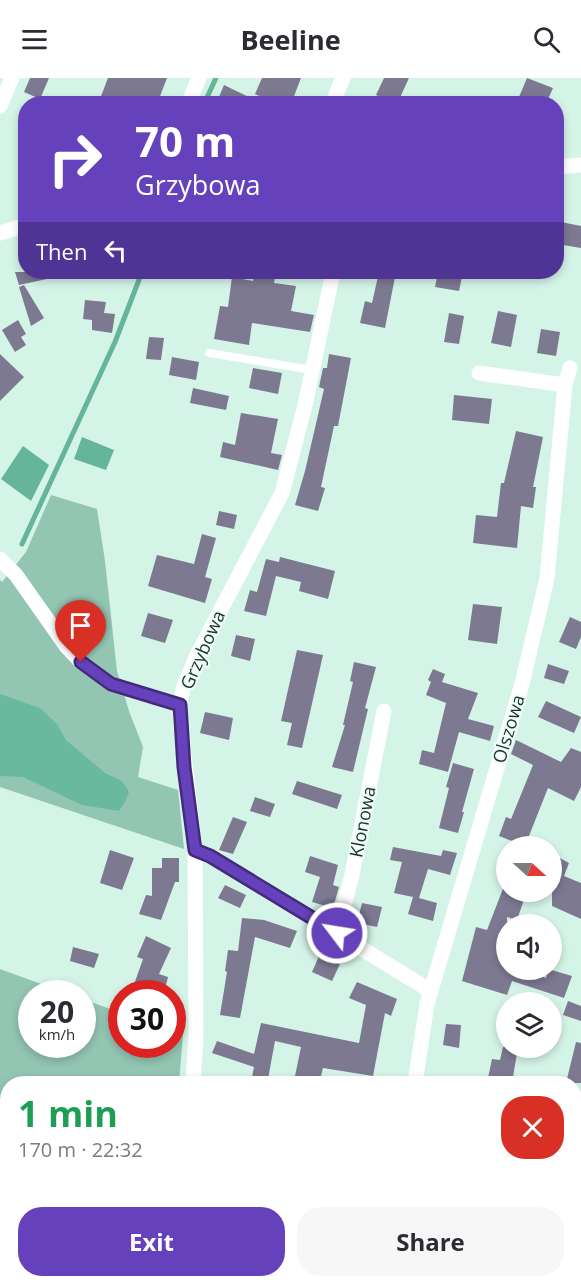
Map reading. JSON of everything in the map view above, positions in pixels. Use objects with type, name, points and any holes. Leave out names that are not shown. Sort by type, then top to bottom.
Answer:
[{"type":"street","points":[[0,106],[12,78]]},
{"type":"street","points":[[191,96],[199,78]]},
{"type":"street","points":[[336,96],[344,78]]},
{"type":"street","points":[[564,166],[581,165]]},
{"type":"street","points":[[0,233],[18,227]]},
{"type":"street","name":"Grzybowa","points":[[193,1076],[196,1036],[195,850],[184,767],[180,705],[183,689],[196,657],[282,493],[332,279]]},
{"type":"street","name":"Olszowa","points":[[416,1076],[427,1004],[522,684],[544,590],[565,385],[570,368]]},
{"type":"street","points":[[479,373],[565,385]]},
{"type":"street","points":[[0,559],[16,575],[66,646],[81,662],[111,684],[180,705]]},
{"type":"street","name":"Klonowa","points":[[337,933],[352,875],[384,711]]},
{"type":"street","points":[[195,850],[210,856],[431,991]]},
{"type":"lane","points":[[209,352],[312,370]]},
{"type":"shaded area","points":[[82,437],[114,450],[106,470],[74,459]]},
{"type":"shaded area","points":[[23,446],[49,465],[31,501],[1,479]]},
{"type":"shaded area","points":[[51,495],[97,509],[117,671],[143,747],[138,777],[178,790],[184,849],[0,787],[0,580],[2,582],[26,552]]},
{"type":"shaded area","points":[[0,694],[40,708],[57,724],[66,740],[105,773],[122,781],[129,792],[119,811],[82,805],[23,777],[0,776]]},
{"type":"shaded area","points":[[0,969],[30,980],[18,980],[18,1058],[96,1058],[96,1004],[108,1008],[108,1058],[181,1058],[180,1076],[0,1076]]},
{"type":"building","points":[[30,78],[49,78],[41,96],[33,96],[24,92]]},
{"type":"building","points":[[108,78],[167,78],[160,96],[101,96]]},
{"type":"building","points":[[262,78],[301,78],[294,96],[255,94]]},
{"type":"building","points":[[384,78],[409,78],[401,96],[376,95]]},
{"type":"building","points":[[527,78],[553,88],[550,96],[519,96]]},
{"type":"building","points":[[224,85],[247,96],[219,96]]},
{"type":"building","points":[[564,223],[581,226],[581,248],[564,245]]},
{"type":"building","points":[[15,272],[18,272],[18,279],[47,279],[19,285]]},
{"type":"building","points":[[232,279],[253,281],[253,279],[275,279],[274,283],[296,286],[291,311],[314,315],[310,332],[252,323],[249,345],[214,339],[220,306],[228,307]]},
{"type":"building","points":[[377,279],[395,279],[385,328],[360,323],[365,301],[372,303]]},
{"type":"building","points":[[437,279],[462,279],[459,291],[435,287]]},
{"type":"building","points":[[24,285],[44,318],[31,326],[19,287]]},
{"type":"building","points":[[85,300],[106,302],[104,313],[115,314],[112,333],[92,330],[92,320],[83,319]]},
{"type":"building","points":[[498,311],[517,315],[511,347],[491,343]]},
{"type":"building","points":[[449,313],[464,316],[459,344],[444,342]]},
{"type":"building","points":[[18,320],[26,334],[21,337],[26,345],[15,352],[2,330]]},
{"type":"building","points":[[541,329],[560,332],[556,356],[537,353]]},
{"type":"building","points":[[149,337],[164,338],[161,360],[146,359]]},
{"type":"building","points":[[0,354],[24,377],[0,401]]},
{"type":"building","points":[[329,354],[351,358],[338,426],[334,426],[321,487],[325,488],[318,511],[295,505],[324,389],[319,387],[323,368],[327,368]]},
{"type":"building","points":[[172,357],[199,362],[196,380],[169,375]]},
{"type":"building","points":[[253,368],[282,373],[278,394],[249,388]]},
{"type":"building","points":[[193,388],[229,396],[226,410],[190,403]]},
{"type":"building","points":[[454,395],[492,399],[489,424],[452,420]]},
{"type":"building","points":[[241,413],[278,419],[271,453],[282,455],[278,470],[220,457],[223,442],[235,445]]},
{"type":"building","points":[[516,431],[543,437],[533,487],[536,487],[533,508],[521,506],[517,548],[473,543],[476,515],[497,517],[501,483],[504,483]]},
{"type":"building","points":[[219,511],[237,515],[234,529],[216,525]]},
{"type":"building","points":[[202,534],[216,538],[205,577],[212,579],[205,603],[148,586],[157,555],[194,564]]},
{"type":"building","points":[[280,557],[335,571],[328,599],[299,591],[301,582],[276,576],[266,616],[244,611],[250,590],[257,592],[266,559],[279,562]]},
{"type":"building","points":[[473,604],[502,607],[497,644],[468,640]]},
{"type":"building","points":[[148,613],[173,620],[165,643],[141,636]]},
{"type":"building","points":[[570,617],[581,622],[581,637],[576,649],[559,642]]},
{"type":"building","points":[[236,635],[255,639],[250,661],[231,656]]},
{"type":"building","points":[[297,650],[323,655],[302,748],[287,745],[292,723],[281,721]]},
{"type":"building","points":[[354,662],[376,667],[365,708],[368,709],[353,772],[332,767],[345,725],[343,725],[353,682],[350,681]]},
{"type":"building","points":[[548,664],[569,671],[564,684],[544,678]]},
{"type":"building","points":[[433,669],[445,674],[442,682],[478,693],[468,719],[494,726],[490,741],[459,732],[448,772],[419,764],[422,750],[434,753],[446,703],[426,695],[431,682],[428,680]]},
{"type":"building","points":[[546,701],[581,717],[574,733],[538,717]]},
{"type":"building","points":[[205,712],[233,718],[229,740],[200,733]]},
{"type":"building","points":[[516,740],[561,762],[571,748],[581,752],[581,787],[574,801],[548,788],[529,836],[499,836],[506,817],[511,819],[533,765],[511,754]]},
{"type":"building","points":[[453,763],[474,769],[458,833],[439,828]]},
{"type":"building","points":[[297,781],[342,795],[337,809],[292,794]]},
{"type":"building","points":[[255,797],[275,804],[270,817],[250,811]]},
{"type":"building","points":[[233,817],[247,822],[233,854],[219,850]]},
{"type":"building","points":[[393,847],[441,856],[443,850],[457,853],[450,875],[428,869],[419,898],[437,903],[433,921],[408,914],[413,897],[394,893],[402,862],[390,860]]},
{"type":"building","points":[[110,850],[134,858],[122,890],[100,883]]},
{"type":"building","points":[[310,856],[338,865],[333,885],[339,887],[333,908],[312,902],[320,877],[305,872]]},
{"type":"building","points":[[162,858],[179,858],[179,882],[175,882],[161,920],[139,914],[146,895],[152,896],[152,868],[162,868]]},
{"type":"building","points":[[562,859],[569,863],[564,876],[581,883],[581,919],[552,906],[552,902],[562,902]]},
{"type":"building","points":[[225,885],[246,895],[240,908],[218,898]]},
{"type":"building","points":[[498,902],[523,902],[519,914],[496,914],[496,980],[562,980],[562,973],[572,976],[564,998],[562,992],[546,992],[512,981],[508,992],[497,992],[462,981],[476,927],[487,930]]},
{"type":"building","points":[[362,903],[382,907],[377,927],[357,923]]},
{"type":"building","points":[[242,918],[264,920],[297,931],[290,948],[255,937],[240,1018],[220,1015],[228,950],[238,951]]},
{"type":"building","points":[[146,936],[171,948],[159,974],[168,977],[167,980],[136,980],[143,959],[137,957]]},
{"type":"building","points":[[73,947],[99,954],[94,968],[70,961]]},
{"type":"building","points":[[320,954],[340,964],[332,981],[312,972]]},
{"type":"building","points":[[357,982],[397,999],[391,1016],[385,1013],[373,1076],[323,1068],[321,1076],[295,1076],[301,1047],[275,1041],[269,1076],[252,1076],[254,1067],[212,1053],[217,1041],[254,1054],[261,1023],[359,1043],[366,1005],[349,998]]},
{"type":"building","points":[[568,1001],[581,1006],[581,1021],[563,1015]]},
{"type":"building","points":[[446,1024],[461,1025],[459,1048],[443,1045]]},
{"type":"building","points":[[576,1042],[581,1043],[581,1076],[568,1076]]},
{"type":"building","points":[[516,1058],[513,1076],[488,1076],[492,1059]]},
{"type":"waterway","points":[[208,96],[216,78]]},
{"type":"waterway","points":[[22,544],[115,342],[139,279]]},
{"type":"route","points":[[81,662],[111,684],[180,705],[184,767],[195,850],[210,856],[337,933]]}]
